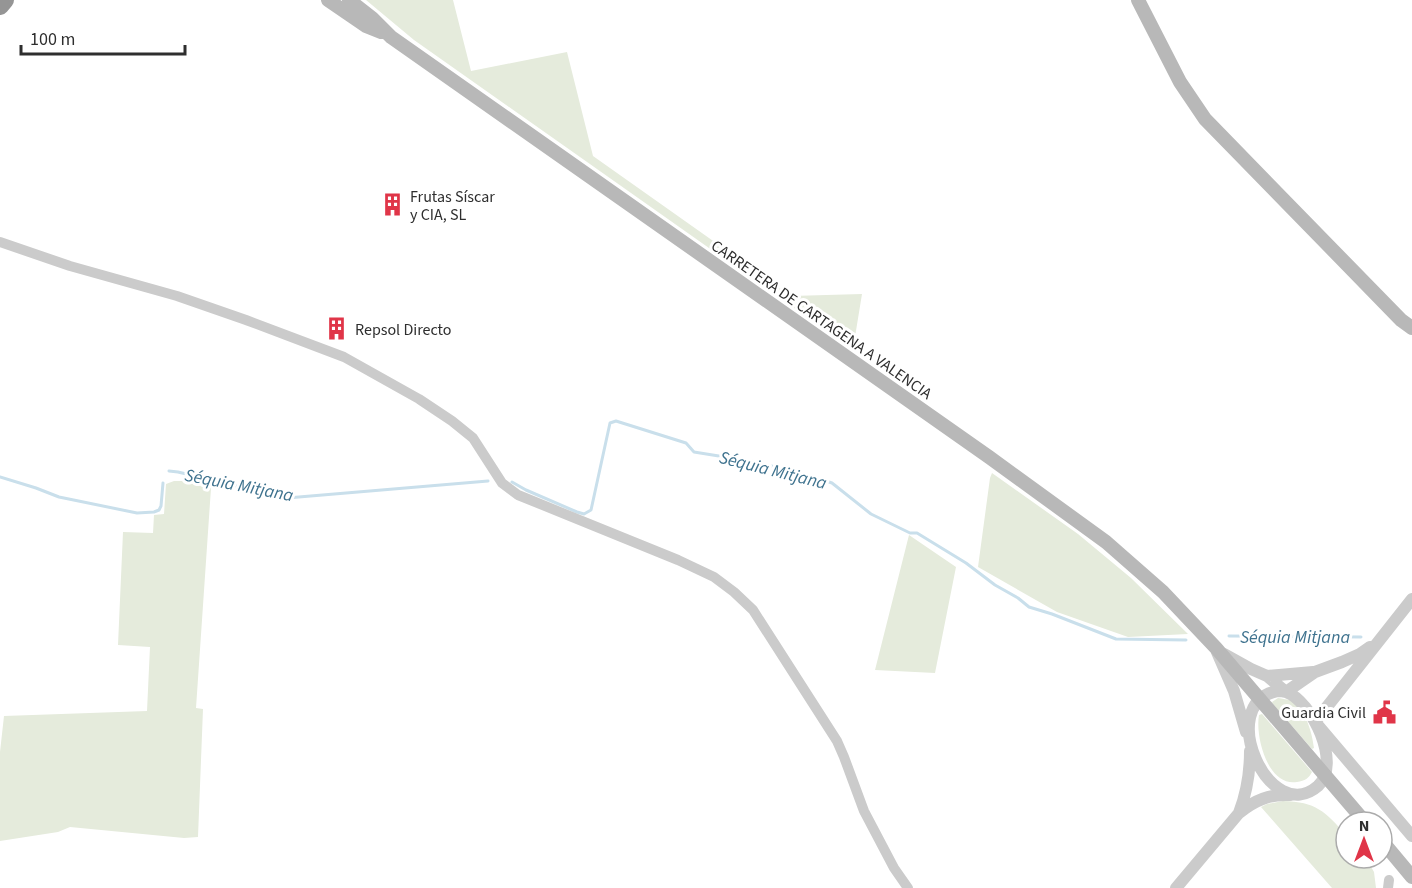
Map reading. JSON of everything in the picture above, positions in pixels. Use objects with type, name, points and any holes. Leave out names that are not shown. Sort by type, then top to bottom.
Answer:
[{"type":"highway","points":[[0,6],[5,0]]},
{"type":"main road","name":"CARRETERA DE CARTAGENA A VALENCIA","points":[[328,0],[366,26],[391,37]]},
{"type":"main road","name":"CARRETERA DE CARTAGENA A VALENCIA","points":[[349,0],[391,37],[1083,524],[1163,592],[1216,648],[1355,810]]},
{"type":"main road","points":[[1138,0],[1180,82],[1206,119],[1407,324],[1412,337]]},
{"type":"main road","points":[[1394,856],[1412,877]]},
{"type":"street","points":[[0,242],[70,266],[177,296],[344,357],[419,399],[452,422],[472,438],[502,483],[518,495],[714,577],[753,610],[831,731],[844,757],[864,811],[894,868],[908,888]]},
{"type":"street","points":[[1315,722],[1412,598]]},
{"type":"street","points":[[1239,813],[1249,781],[1250,717],[1260,700],[1277,690],[1286,692],[1315,672],[1360,654],[1381,637]]},
{"type":"street","points":[[1216,648],[1267,676],[1306,709],[1412,836]]},
{"type":"street","points":[[1216,648],[1234,691],[1254,757],[1264,774],[1279,788],[1298,795]]},
{"type":"street","points":[[1267,676],[1315,672]]},
{"type":"street","points":[[1176,888],[1239,813],[1253,802],[1282,794],[1298,795],[1319,784],[1325,775],[1327,766],[1320,733],[1315,722]]},
{"type":"green space","points":[[366,0],[453,0],[471,71],[567,52],[593,156],[791,296],[862,294],[854,343],[848,346],[414,40]]},
{"type":"green space","points":[[992,473],[1078,534],[1131,578],[1188,634],[1128,637],[1057,612],[978,567]]},
{"type":"green space","points":[[184,481],[211,488],[196,708],[203,709],[198,837],[184,838],[70,827],[58,832],[0,841],[0,752],[4,716],[147,711],[150,647],[118,645],[123,532],[153,533],[154,515],[164,514],[166,484]]},
{"type":"green space","points":[[909,535],[956,567],[935,673],[875,670]]},
{"type":"green space","points":[[1278,698],[1292,701],[1301,710],[1310,729],[1314,748],[1312,749],[1273,704],[1272,702]]},
{"type":"green space","points":[[1262,714],[1312,772],[1306,779],[1297,782],[1287,781],[1278,777],[1271,769],[1259,735],[1259,715]]},
{"type":"green space","points":[[1283,801],[1304,803],[1326,814],[1334,822],[1334,870],[1373,870],[1376,888],[1332,888],[1261,807]]},
{"type":"waterway","name":"Séquia Mitjana","points":[[512,482],[577,512],[584,514],[591,510],[610,423],[616,421],[686,443],[694,452],[756,462],[832,483],[871,514],[910,533],[917,533],[966,563],[1029,607],[1116,639],[1186,640]]},
{"type":"waterway","name":"Séquia Mitjana","points":[[169,471],[287,498],[488,481]]},
{"type":"waterway","name":"Séquia Mitjana","points":[[0,477],[59,497],[137,513],[159,510],[163,483]]},
{"type":"waterway","name":"Séquia Mitjana","points":[[1229,636],[1361,637]]},
{"type":"place","name":"Frutas Síscar y CIA, SL","points":[[392,205]]},
{"type":"place","name":"Repsol Directo","points":[[337,329]]},
{"type":"place","name":"Guardia Civil","points":[[1384,712]]}]
